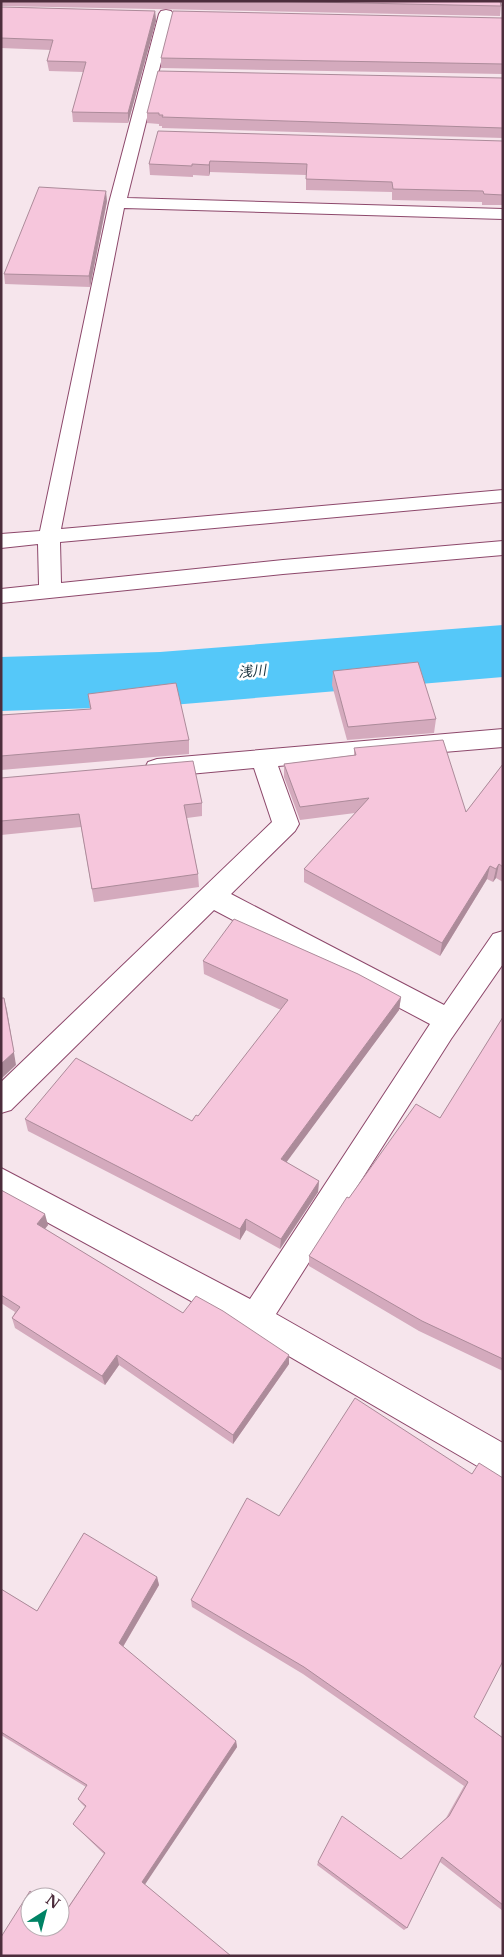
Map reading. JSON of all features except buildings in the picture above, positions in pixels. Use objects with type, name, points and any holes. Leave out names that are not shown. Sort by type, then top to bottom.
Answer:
[{"type":"street","points":[[50,591],[49,537],[117,203],[151,74],[171,14],[147,13]]},
{"type":"street","points":[[151,74],[170,74]]},
{"type":"street","points":[[135,134],[155,135]]},
{"type":"street","points":[[117,203],[503,214]]},
{"type":"street","points":[[1,540],[503,496]]},
{"type":"street","points":[[1,596],[283,567],[503,548]]},
{"type":"street","points":[[137,770],[503,738]]},
{"type":"street","points":[[1,1101],[286,824],[263,759]]},
{"type":"street","points":[[211,896],[448,1020]]},
{"type":"street","points":[[255,1319],[448,1020],[503,942]]},
{"type":"street","points":[[1,1181],[255,1319],[503,1462]]},
{"type":"waterway","name":"浅川","points":[[1,684],[160,679],[503,651]]}]
